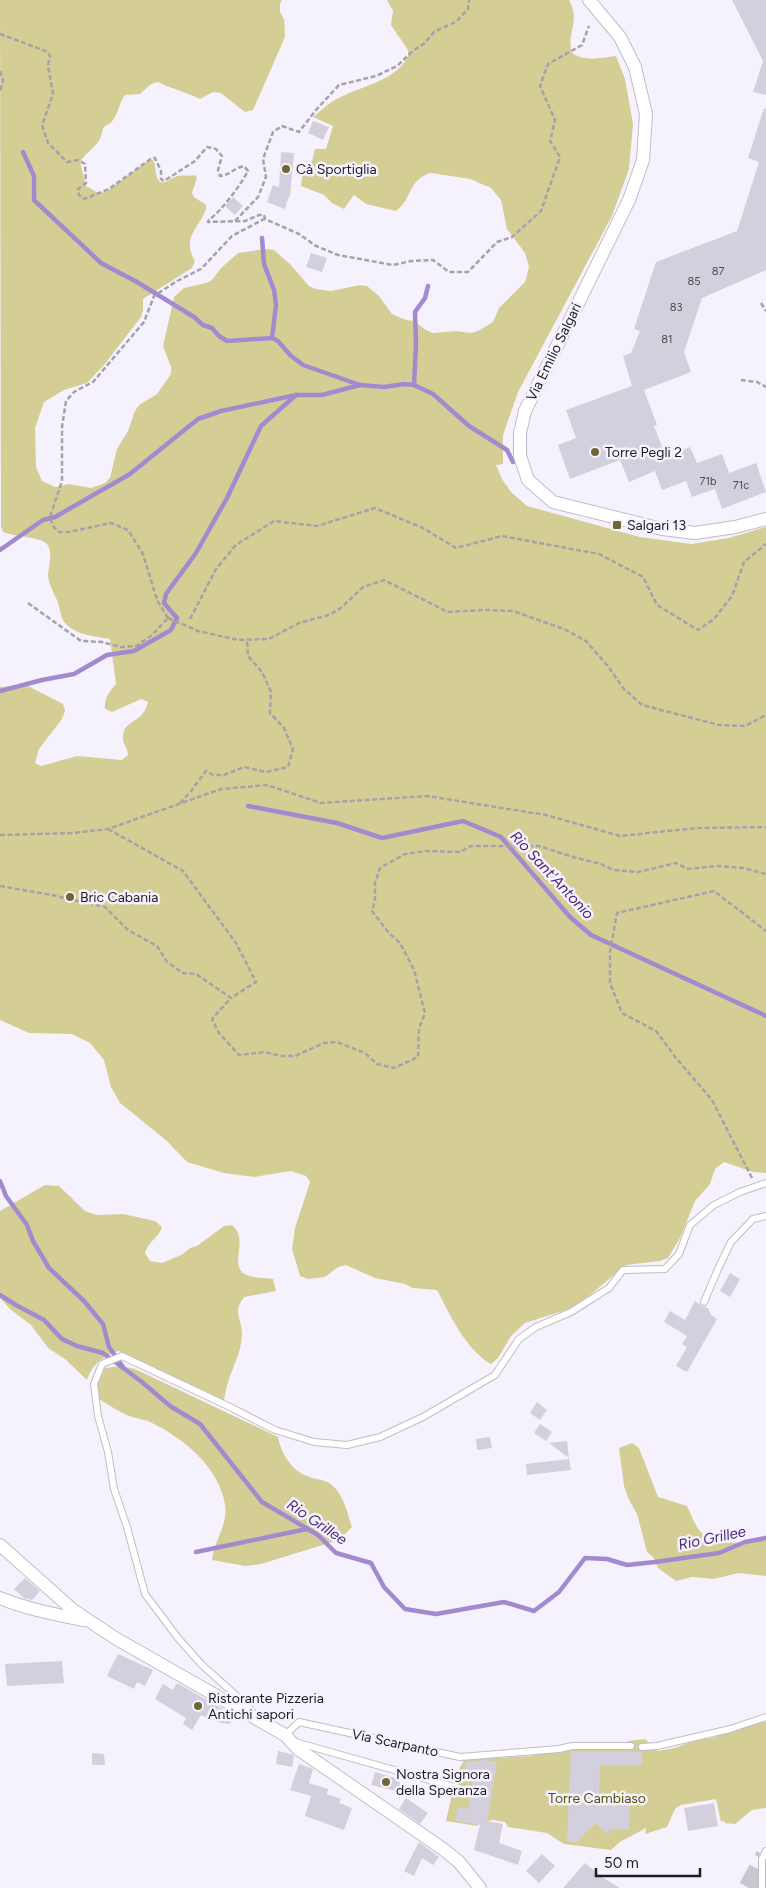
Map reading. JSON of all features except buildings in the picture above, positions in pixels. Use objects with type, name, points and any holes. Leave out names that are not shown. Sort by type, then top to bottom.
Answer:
[{"type":"street","name":"Via Emilio Salgari","points":[[589,0],[620,37],[635,67],[646,114],[643,160],[629,200],[524,412],[520,433],[520,456],[528,480],[553,502],[662,529],[695,533],[735,527],[766,519]]},
{"type":"street","points":[[0,1545],[73,1610],[115,1638],[287,1738],[298,1749],[443,1849],[458,1862],[480,1888]]},
{"type":"street","points":[[0,1598],[19,1606],[42,1612],[90,1621]]},
{"type":"lane","points":[[256,1720],[249,1707],[202,1664],[178,1638],[145,1594],[127,1527],[114,1489],[108,1452],[98,1416],[94,1384],[102,1364],[122,1356],[274,1430],[314,1442],[347,1445],[380,1437],[423,1417],[495,1375],[519,1338],[536,1327],[571,1312],[608,1288],[623,1270],[665,1269],[680,1254],[690,1225],[714,1205],[740,1192],[766,1183]]},
{"type":"lane","points":[[704,1302],[731,1242],[753,1218],[766,1216]]},
{"type":"lane","points":[[642,1747],[657,1746],[730,1729],[766,1717]]},
{"type":"lane","name":"Via Scarpanto","points":[[287,1738],[299,1722],[460,1757],[559,1749],[572,1746],[631,1746]]},
{"type":"lane","points":[[287,1738],[465,1790]]},
{"type":"lane","points":[[762,1888],[762,1858],[764,1851],[766,1851]]},
{"type":"path","points":[[234,222],[258,197],[266,176],[263,159],[273,132],[282,126],[299,132],[316,110],[340,85],[376,76],[397,66],[414,50],[426,43],[434,32],[457,21],[468,9],[468,0]]},
{"type":"path","points":[[0,34],[48,52],[50,56],[48,66],[53,94],[42,126],[48,143],[67,162],[78,160],[84,164],[86,183],[78,189],[79,194],[84,198],[109,188],[152,158],[156,158],[161,171],[161,179],[164,181],[195,161],[207,147],[216,149],[222,156],[218,170],[220,176],[228,175],[237,168],[244,166],[248,172],[240,185],[208,222],[245,221],[259,215],[299,234],[316,246],[338,255],[393,265],[411,261],[433,260],[449,272],[468,272],[497,242],[512,237],[541,211],[560,157],[550,141],[555,120],[540,86],[548,64],[582,45],[589,26]]},
{"type":"path","points":[[0,72],[3,80],[0,92]]},
{"type":"path","points":[[264,219],[232,236],[201,269],[177,281],[154,296],[144,322],[93,382],[74,392],[66,401],[62,427],[62,481],[50,517],[53,526],[59,532],[68,532],[111,523],[128,530],[143,554],[157,600],[168,618],[198,631],[238,640],[269,639],[299,623],[329,616],[341,608],[363,587],[384,580],[448,612],[513,611],[564,629],[586,641],[607,664],[624,689],[642,706],[720,725],[745,726],[766,715]]},
{"type":"path","points":[[761,303],[766,311]]},
{"type":"path","points":[[741,380],[758,382],[766,387]]},
{"type":"path","points":[[190,619],[216,569],[236,546],[274,521],[317,526],[375,508],[423,528],[456,548],[502,536],[599,554],[643,577],[657,605],[698,630],[714,619],[732,596],[744,562],[766,544]]},
{"type":"path","points":[[28,603],[81,641],[102,642],[121,647],[136,646],[152,635],[168,618]]},
{"type":"path","points":[[179,804],[192,791],[206,771],[213,775],[224,775],[244,767],[266,772],[288,767],[293,748],[284,728],[270,713],[271,692],[262,672],[248,656],[248,640]]},
{"type":"path","points":[[0,835],[73,833],[108,829],[221,789],[267,785],[321,803],[427,796],[546,815],[620,836],[696,828],[766,827]]},
{"type":"path","points":[[108,829],[183,871],[236,943],[256,982],[231,998],[212,1019],[219,1033],[239,1055],[264,1052],[281,1056],[296,1056],[324,1043],[336,1042],[365,1053],[377,1064],[394,1068],[418,1057],[419,1028],[425,1014],[414,970],[400,943],[388,932],[372,911],[375,900],[375,883],[380,868],[406,854],[425,851],[460,852],[472,846],[539,846],[601,864],[613,870],[638,872],[676,863],[688,869],[717,866],[743,868],[766,874]]},
{"type":"path","points":[[0,886],[101,906],[128,930],[157,946],[167,962],[183,973],[196,974],[231,998]]},
{"type":"path","points":[[756,1186],[712,1100],[656,1031],[622,1013],[610,982],[610,952],[617,913],[657,902],[714,891],[766,931]]},
{"type":"green space","points":[[0,0],[282,0],[280,12],[284,19],[285,37],[253,110],[245,112],[221,93],[213,92],[200,99],[158,82],[151,84],[140,94],[125,95],[117,114],[104,127],[99,140],[80,162],[86,186],[98,193],[106,192],[149,160],[153,160],[160,182],[166,182],[178,176],[195,175],[197,178],[192,193],[194,197],[206,205],[206,209],[190,239],[191,253],[195,261],[192,268],[143,299],[141,317],[104,365],[87,383],[64,390],[44,402],[35,428],[36,467],[42,481],[55,487],[69,484],[91,488],[105,483],[110,478],[117,449],[128,431],[135,411],[139,405],[157,394],[171,374],[171,367],[163,346],[174,297],[184,288],[212,280],[221,268],[238,253],[267,249],[274,250],[291,265],[309,286],[316,289],[331,291],[360,285],[367,286],[379,296],[392,314],[414,321],[433,333],[456,331],[471,333],[478,331],[493,322],[499,308],[525,282],[529,267],[525,253],[507,229],[501,200],[491,188],[470,179],[431,173],[424,176],[414,185],[405,201],[396,211],[366,204],[354,195],[344,209],[332,203],[324,195],[301,186],[302,177],[311,165],[315,149],[326,149],[333,126],[313,117],[344,95],[375,83],[394,73],[408,57],[408,50],[391,25],[393,11],[387,0],[569,0],[574,15],[571,39],[572,53],[583,58],[616,56],[625,79],[633,124],[629,169],[612,216],[518,392],[503,435],[503,464],[496,465],[502,479],[511,492],[527,506],[640,537],[691,544],[729,538],[766,527],[766,1173],[753,1172],[724,1162],[715,1169],[710,1184],[695,1201],[680,1238],[668,1258],[660,1261],[626,1265],[590,1295],[569,1309],[525,1323],[511,1336],[498,1358],[491,1364],[482,1358],[466,1341],[437,1290],[413,1288],[405,1284],[375,1278],[346,1265],[338,1267],[325,1277],[308,1279],[300,1276],[292,1249],[295,1228],[310,1182],[306,1176],[291,1171],[254,1177],[224,1173],[187,1162],[167,1141],[120,1103],[111,1087],[104,1060],[90,1043],[72,1034],[29,1033],[0,1020],[0,687],[26,685],[63,704],[65,711],[62,719],[39,749],[35,763],[41,766],[77,756],[122,760],[128,755],[123,739],[124,730],[142,714],[148,702],[141,699],[112,712],[105,709],[108,695],[116,684],[110,639],[83,634],[66,624],[49,582],[49,547],[38,539],[3,532],[1,526]]},
{"type":"green space","points":[[45,1185],[59,1186],[85,1211],[97,1215],[123,1214],[155,1221],[162,1227],[145,1253],[150,1261],[162,1263],[183,1254],[224,1226],[232,1225],[237,1231],[239,1239],[238,1261],[242,1272],[249,1276],[273,1279],[276,1291],[244,1297],[240,1303],[238,1316],[242,1328],[242,1340],[227,1384],[224,1401],[119,1351],[99,1361],[92,1369],[87,1380],[65,1359],[48,1348],[31,1325],[11,1310],[0,1298],[0,1211]]},
{"type":"green space","points":[[122,1366],[135,1369],[278,1437],[284,1455],[296,1470],[329,1483],[336,1489],[345,1505],[352,1527],[339,1540],[261,1564],[245,1566],[212,1560],[225,1519],[225,1505],[215,1478],[197,1454],[174,1435],[148,1421],[131,1417],[99,1399],[97,1385],[105,1368]]},
{"type":"green space","points":[[632,1443],[639,1448],[658,1497],[687,1506],[697,1527],[708,1538],[715,1541],[732,1543],[766,1539],[766,1576],[738,1573],[714,1579],[692,1577],[676,1581],[658,1568],[653,1557],[647,1552],[637,1514],[624,1486],[619,1448]]},
{"type":"green space","name":"Torre Cambiaso","points":[[766,1722],[766,1808],[752,1810],[735,1824],[721,1822],[716,1799],[681,1805],[675,1809],[667,1827],[645,1834],[646,1828],[620,1842],[611,1850],[564,1844],[547,1833],[508,1827],[505,1822],[493,1820],[480,1822],[477,1826],[446,1821],[456,1775],[464,1760],[530,1756],[566,1749],[621,1749],[628,1741],[645,1739],[658,1751],[675,1748],[698,1739],[712,1738],[755,1723]]},
{"type":"waterway","points":[[23,152],[34,176],[34,200],[101,263],[137,282],[194,317],[203,325],[212,328],[227,341],[272,338],[278,341],[290,355],[303,365],[360,385],[384,387],[404,384],[414,385],[433,394],[469,426],[507,450],[513,462]]},
{"type":"waterway","points":[[262,238],[264,264],[274,290],[276,305],[272,338]]},
{"type":"waterway","points":[[414,385],[415,312],[425,298],[428,286]]},
{"type":"waterway","points":[[0,550],[43,520],[55,517],[130,474],[198,419],[221,411],[296,395],[322,395],[360,385]]},
{"type":"waterway","points":[[0,691],[74,674],[107,655],[134,651],[171,630],[177,618],[164,603],[166,594],[196,553],[227,498],[261,426],[296,395]]},
{"type":"waterway","name":"Rio Sant'Antonio","points":[[248,806],[337,823],[382,838],[463,821],[501,837],[570,917],[591,935],[766,1016]]},
{"type":"waterway","points":[[0,1181],[6,1196],[27,1225],[33,1241],[49,1268],[84,1301],[103,1324],[109,1347],[123,1367]]},
{"type":"waterway","name":"Rio Grillee","points":[[0,1295],[44,1320],[62,1339],[77,1346],[103,1353],[170,1406],[200,1424],[262,1502],[318,1535],[336,1553],[371,1563],[384,1587],[405,1609],[436,1614],[504,1602],[534,1611],[559,1592],[585,1558],[607,1559],[627,1565],[655,1562],[719,1553],[745,1542],[766,1538]]},
{"type":"waterway","points":[[196,1552],[307,1529]]},
{"type":"tunnel","points":[[749,1888],[766,1856]]},
{"type":"place","name":"Cà Sportiglia","points":[[286,169]]},
{"type":"place","name":"Torre Pegli 2","points":[[595,452]]},
{"type":"place","name":"Salgari 13","points":[[617,525]]},
{"type":"place","name":"Bric Cabania","points":[[70,897]]},
{"type":"place","name":"Ristorante Pizzeria Antichi sapori","points":[[198,1706]]},
{"type":"place","name":"Nostra Signora della Speranza","points":[[386,1782]]}]
